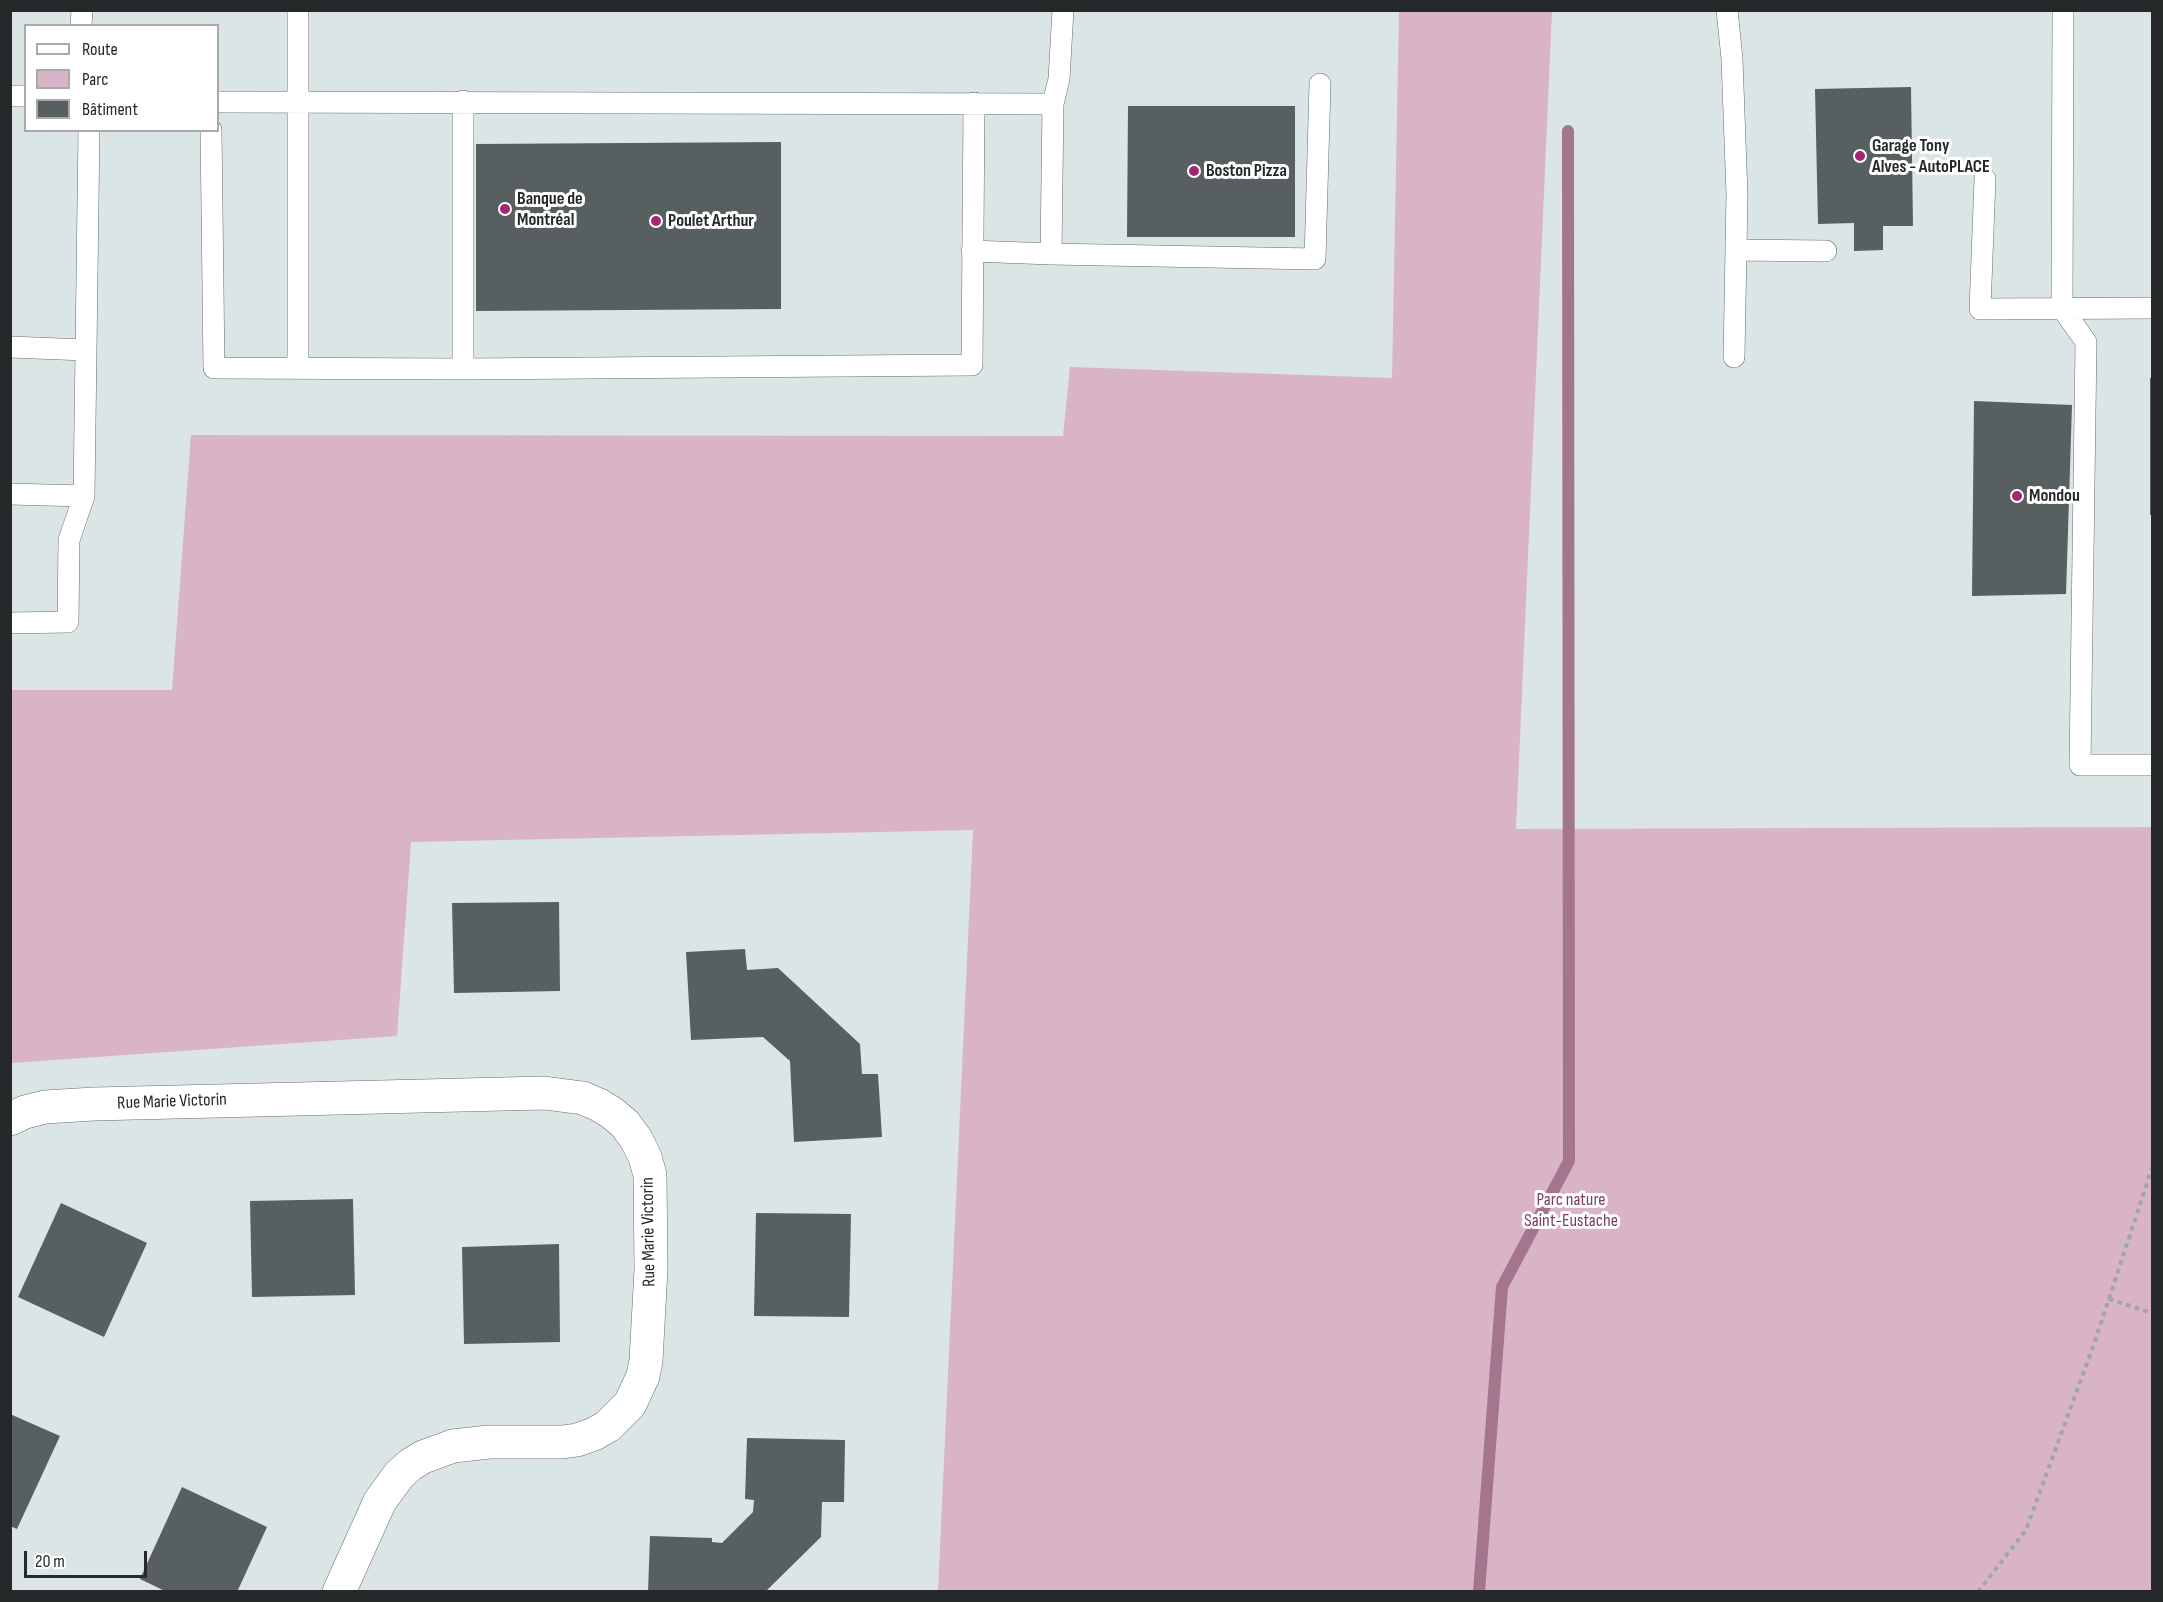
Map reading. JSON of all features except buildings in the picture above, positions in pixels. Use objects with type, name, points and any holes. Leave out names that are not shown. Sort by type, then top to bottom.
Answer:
[{"type":"street","name":"Rue Marie Victorin","points":[[10,1119],[24,1112],[45,1107],[94,1104],[544,1093],[583,1098],[598,1105],[625,1124],[636,1139],[651,1175],[651,1269],[646,1361],[643,1376],[630,1404],[608,1426],[577,1440],[489,1442],[453,1446],[423,1457],[410,1465],[399,1475],[380,1501],[339,1592]]},
{"type":"lane","points":[[298,10],[298,368]]},
{"type":"lane","points":[[1051,254],[1053,104],[1059,79],[1063,10]]},
{"type":"lane","points":[[1727,10],[1732,59],[1737,195],[1734,357]]},
{"type":"lane","points":[[2063,10],[2062,308],[2086,342],[2080,765],[2152,765]]},
{"type":"lane","points":[[972,250],[1051,254],[1316,259],[1320,84]]},
{"type":"lane","points":[[463,369],[464,101]]},
{"type":"lane","points":[[219,102],[1053,104]]},
{"type":"lane","points":[[211,132],[214,368],[463,369],[972,365],[974,103]]},
{"type":"lane","points":[[10,623],[68,622],[69,540],[84,496],[89,132]]},
{"type":"lane","points":[[1985,179],[1980,309],[2152,308]]},
{"type":"lane","points":[[1736,250],[1826,251]]},
{"type":"lane","points":[[10,347],[86,350]]},
{"type":"lane","points":[[10,494],[84,496]]},
{"type":"path","points":[[1978,1592],[2026,1530],[2109,1299],[2152,1168]]},
{"type":"path","points":[[2109,1299],[2152,1313]]},
{"type":"green space","name":"Parc nature Saint-Eustache","points":[[1399,11],[1552,11],[1516,829],[2152,827],[2152,1591],[938,1591],[973,830],[411,842],[397,1036],[11,1063],[11,690],[172,690],[191,435],[1063,436],[1070,367],[1392,378]]},
{"type":"waterway","points":[[1479,1592],[1502,1287],[1569,1161],[1568,131]]},
{"type":"place","name":"Garage Tony Alves - AutoPLACE","points":[[1860,156]]},
{"type":"place","name":"Boston Pizza","points":[[1194,171]]},
{"type":"place","name":"Banque de Montréal","points":[[505,209]]},
{"type":"place","name":"Poulet Arthur","points":[[656,221]]},
{"type":"place","name":"Mondou","points":[[2017,496]]}]
